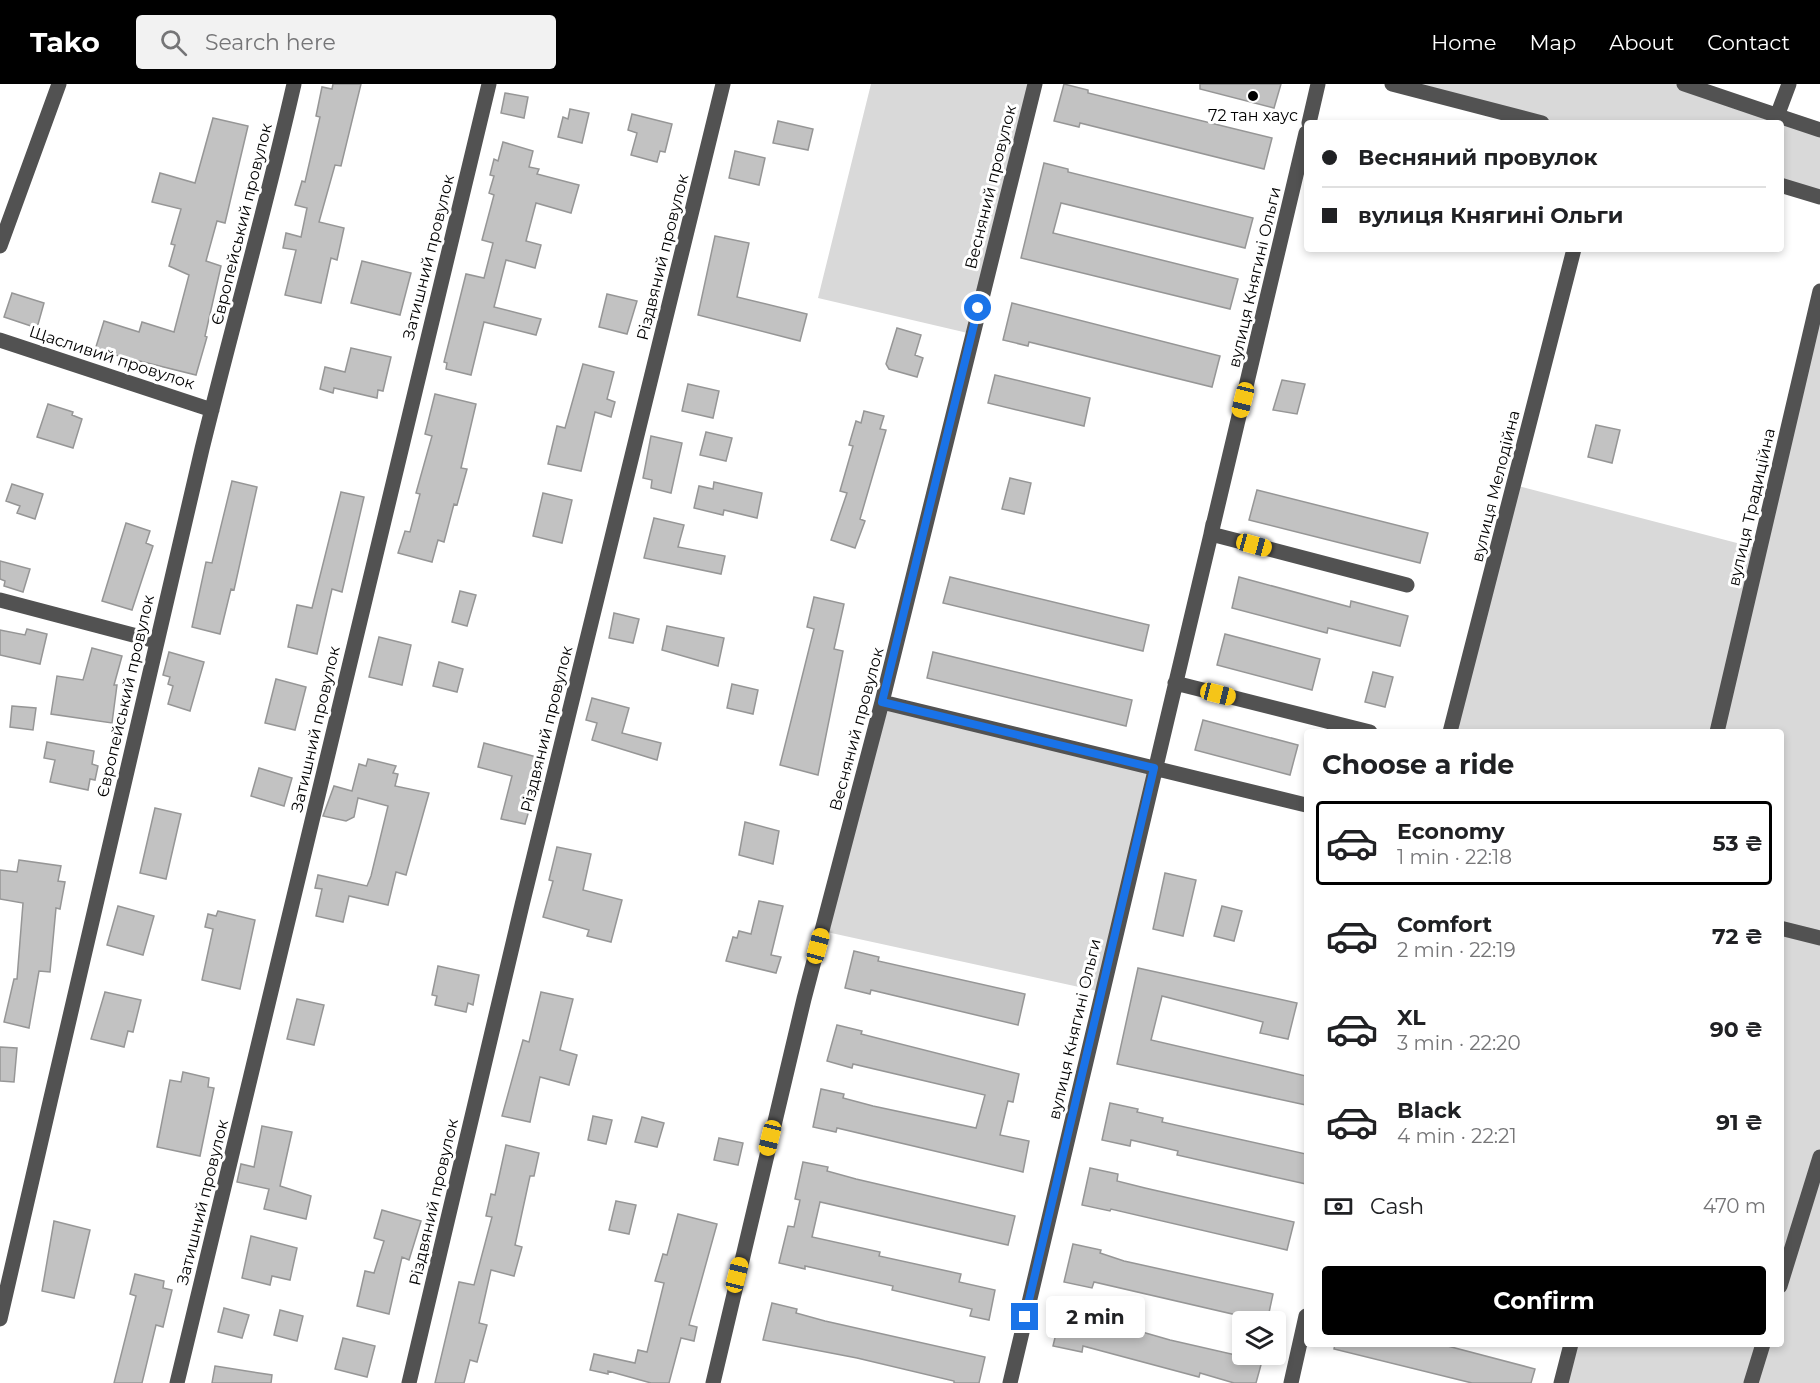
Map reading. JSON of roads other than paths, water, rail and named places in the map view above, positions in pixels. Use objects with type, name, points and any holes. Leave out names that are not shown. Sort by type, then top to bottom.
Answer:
[{"type":"street","points":[[0,246],[59,84]]},
{"type":"street","name":"Європейський провулок","points":[[0,1319],[156,641],[212,410],[270,190],[294,84]]},
{"type":"street","name":"Затишний провулок","points":[[177,1383],[489,84]]},
{"type":"street","name":"Різдвяний провулок","points":[[409,1383],[522,905],[723,84]]},
{"type":"street","name":"Весняний провулок","points":[[713,1383],[804,999],[882,702],[1035,84]]},
{"type":"street","points":[[1310,120],[1318,84]]},
{"type":"street","points":[[1392,84],[1530,120]]},
{"type":"street","points":[[1684,84],[1820,130]]},
{"type":"street","points":[[1777,116],[1789,84]]},
{"type":"street","name":"вулиця Княгині Ольги","points":[[1010,1383],[1304,141]]},
{"type":"street","points":[[1784,186],[1820,197]]},
{"type":"street","name":"вулиця Мелодійна","points":[[1451,729],[1573,252]]},
{"type":"street","name":"вулиця Традиційна","points":[[1718,729],[1820,291]]},
{"type":"street","name":"Щасливий провулок","points":[[0,340],[212,410]]},
{"type":"street","points":[[1211,534],[1407,585]]},
{"type":"street","points":[[0,600],[156,641]]},
{"type":"street","points":[[1175,683],[1358,729]]},
{"type":"street","points":[[882,702],[1304,805]]},
{"type":"street","points":[[1784,929],[1820,938]]},
{"type":"street","points":[[1784,1273],[1820,1157]]},
{"type":"street","points":[[1291,1383],[1304,1325]]},
{"type":"street","points":[[1562,1383],[1570,1347]]},
{"type":"street","points":[[1751,1383],[1762,1347]]},
{"type":"place","name":"72 тан хаус","points":[[1253,96]]}]
